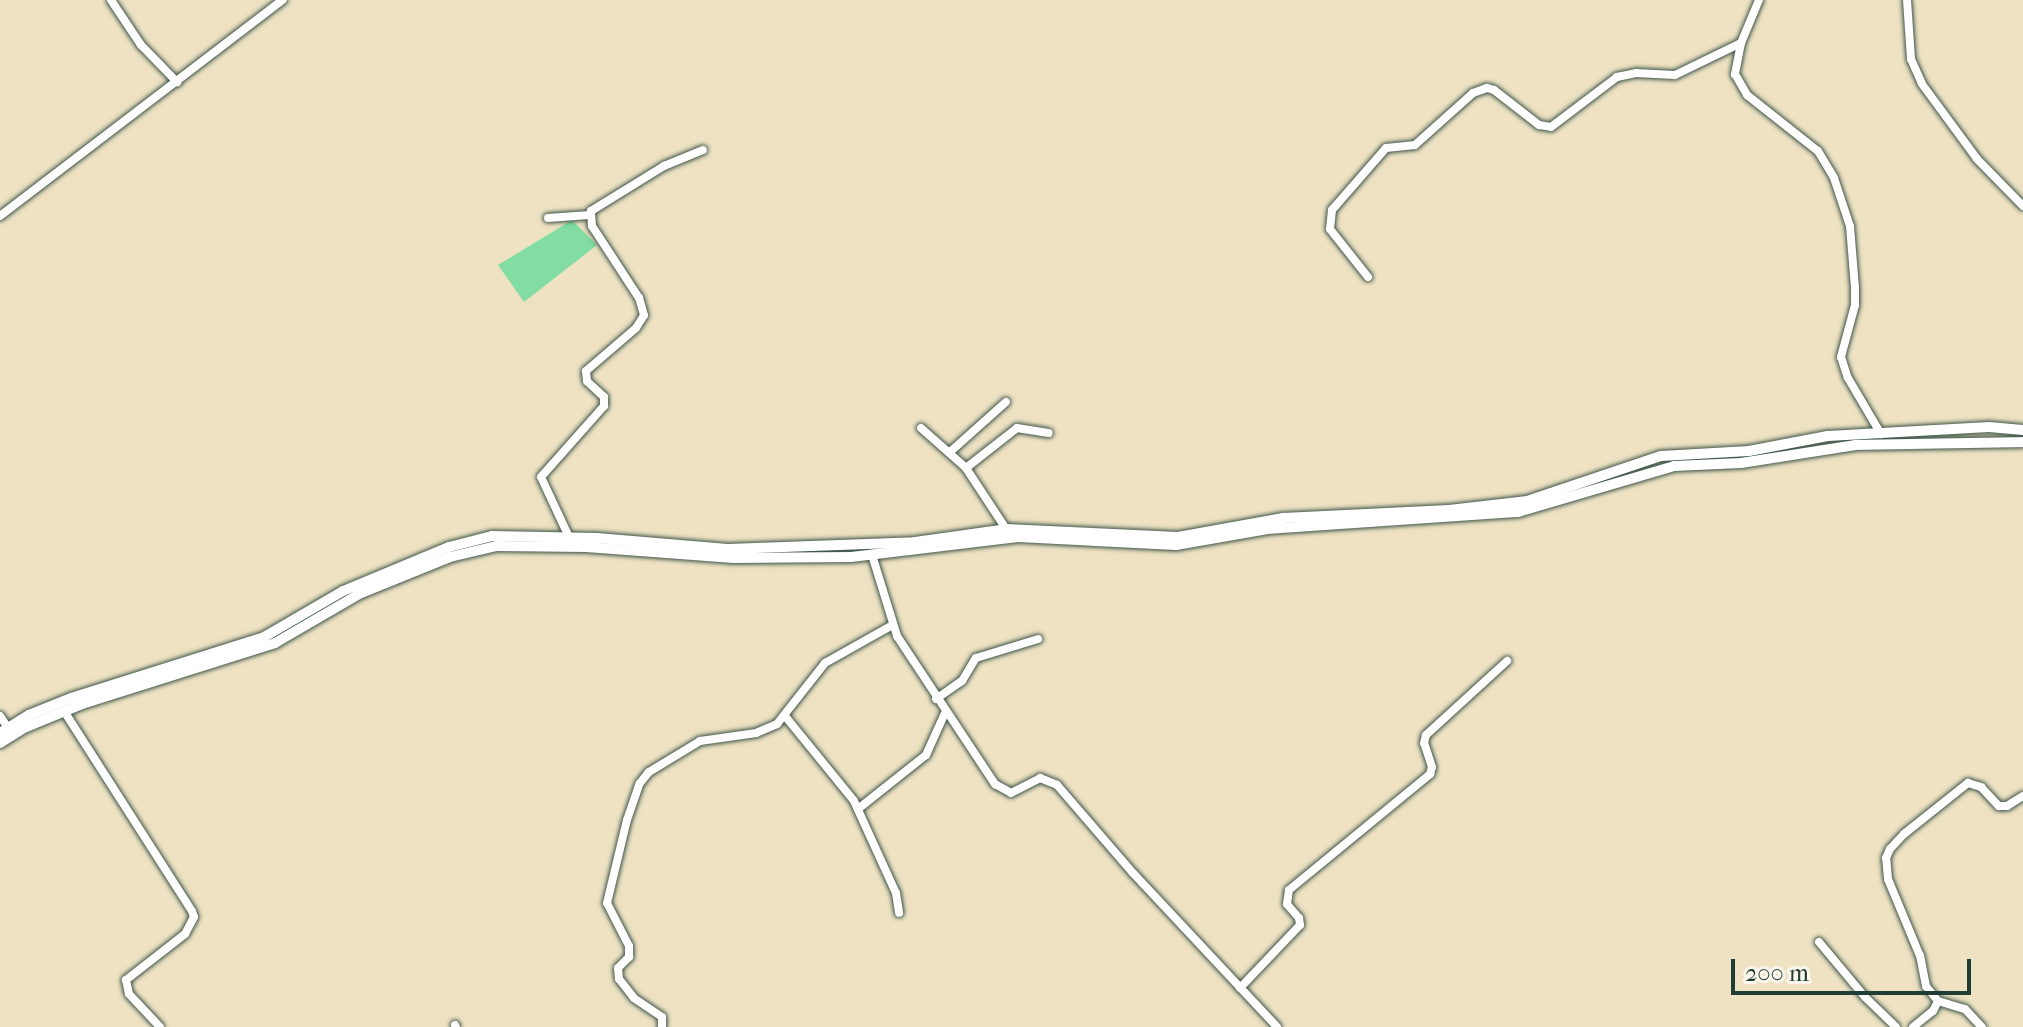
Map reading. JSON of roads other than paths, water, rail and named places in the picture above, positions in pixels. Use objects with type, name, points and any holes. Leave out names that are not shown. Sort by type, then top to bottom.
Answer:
[{"type":"street","points":[[111,0],[148,53],[177,82]]},
{"type":"street","points":[[0,216],[283,0]]},
{"type":"street","points":[[1759,0],[1736,60],[1739,86],[1818,151],[1828,163],[1842,199],[1852,242],[1855,296],[1841,357],[1843,369],[1881,434]]},
{"type":"street","points":[[1907,0],[1911,59],[1922,84],[1977,159],[2023,206]]},
{"type":"street","points":[[1368,277],[1330,229],[1332,210],[1386,148],[1415,145],[1473,93],[1480,89],[1494,90],[1545,128],[1617,77],[1636,73],[1675,75],[1741,43]]},
{"type":"street","points":[[548,218],[589,215],[596,206],[644,177],[703,150]]},
{"type":"street","points":[[569,537],[541,477],[604,406],[604,397],[587,381],[586,371],[636,328],[644,315],[639,298],[592,226],[589,215]]},
{"type":"street","points":[[950,452],[1006,402]]},
{"type":"street","points":[[0,716],[4,730],[71,698],[264,637],[330,597],[449,547],[492,536],[569,537],[738,549],[915,542],[1006,529],[1178,537],[1283,518],[1502,505],[1550,495],[1661,456],[1735,452],[1818,438],[1989,427],[2023,430]]},
{"type":"street","points":[[921,428],[966,468],[1006,529]]},
{"type":"street","points":[[966,468],[1017,428],[1049,433]]},
{"type":"street","points":[[0,743],[64,711],[275,643],[361,593],[475,549],[511,544],[734,558],[872,555],[1018,537],[1176,545],[1268,529],[1496,515],[1546,506],[1635,475],[1674,466],[1741,463],[1856,445],[2023,442]]},
{"type":"street","points":[[872,555],[891,626],[945,713],[1000,788],[1011,793],[1040,778],[1057,785],[1133,873],[1277,1027]]},
{"type":"street","points":[[662,1027],[662,1017],[634,998],[619,979],[618,968],[629,957],[629,946],[607,903],[635,794],[649,772],[700,741],[766,730],[785,716],[825,663],[891,626]]},
{"type":"street","points":[[936,699],[962,681],[976,658],[1038,639]]},
{"type":"street","points":[[1240,988],[1300,925],[1299,918],[1287,904],[1289,890],[1430,774],[1432,767],[1424,743],[1426,735],[1507,661]]},
{"type":"street","points":[[64,711],[194,917],[185,934],[126,980],[129,994],[160,1027]]},
{"type":"street","points":[[858,809],[926,755],[945,713]]},
{"type":"street","points":[[785,716],[858,809],[896,893],[899,913]]},
{"type":"street","points":[[1982,1027],[1965,1009],[1938,1001],[1926,986],[1920,956],[1888,879],[1886,858],[1904,834],[1968,783],[1981,787],[1999,806],[2023,796]]},
{"type":"street","points":[[1819,942],[1865,997],[1896,1027]]},
{"type":"street","points":[[1913,1027],[1933,1011],[1938,1001]]}]
